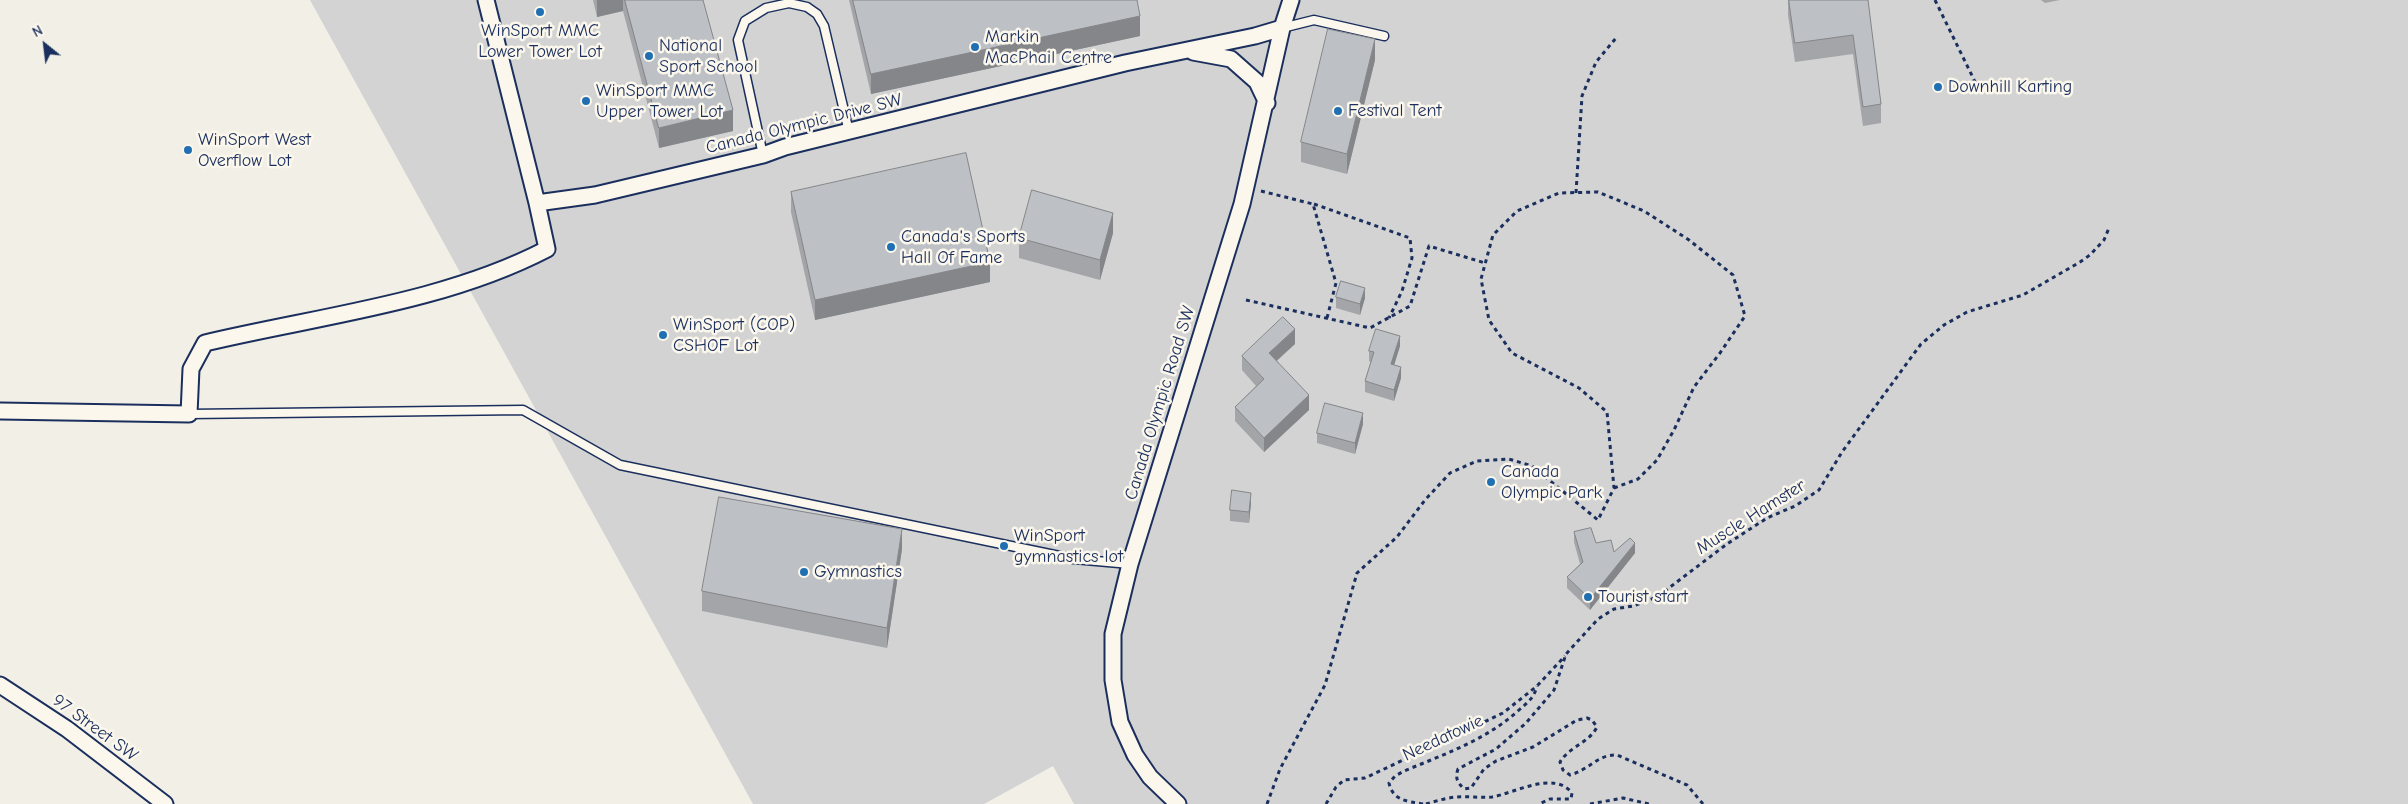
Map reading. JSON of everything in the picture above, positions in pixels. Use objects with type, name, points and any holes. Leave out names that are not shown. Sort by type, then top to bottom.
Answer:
[{"type":"street","points":[[0,411],[189,414],[191,369],[205,343],[264,329],[323,319],[397,301],[513,267],[547,249],[538,203],[486,0]]},
{"type":"street","name":"Canada Olympic Road SW","points":[[1178,804],[1150,777],[1134,755],[1120,722],[1114,694],[1113,634],[1130,564],[1246,188],[1267,103],[1282,28],[1291,0]]},
{"type":"street","name":"Canada Olympic Drive SW","points":[[538,203],[595,194],[763,155],[785,147],[1126,63],[1188,51],[1282,28]]},
{"type":"street","points":[[1188,51],[1231,59],[1257,82],[1267,103]]},
{"type":"street","name":"97 Street SW","points":[[0,685],[67,729],[165,804]]},
{"type":"lane","points":[[763,155],[738,40],[745,21],[766,8],[789,3],[807,7],[817,14],[824,26],[848,132]]},
{"type":"lane","points":[[1282,28],[1314,20],[1384,36]]},
{"type":"lane","points":[[189,414],[522,410],[620,464],[1074,559],[1130,564]]},
{"type":"path","points":[[1935,0],[1980,92]]},
{"type":"path","points":[[1576,193],[1582,96],[1596,62],[1616,38]]},
{"type":"path","points":[[1246,188],[1313,204],[1410,238],[1412,258],[1402,291],[1390,318]]},
{"type":"path","points":[[1267,804],[1280,769],[1325,685],[1358,573],[1397,537],[1425,500],[1450,473],[1477,461],[1509,459],[1532,466],[1560,486],[1598,520],[1614,488],[1607,412],[1579,388],[1512,353],[1489,320],[1480,279],[1493,235],[1517,211],[1559,193],[1598,192],[1644,211],[1689,240],[1733,275],[1745,316],[1720,353],[1694,386],[1658,460],[1638,479],[1614,488]]},
{"type":"path","points":[[1313,204],[1336,283],[1327,318]]},
{"type":"path","name":"Muscle Hamster","points":[[1703,804],[1686,785],[1617,755],[1599,758],[1592,766],[1576,774],[1570,775],[1563,770],[1560,762],[1565,754],[1593,736],[1597,727],[1592,720],[1587,718],[1577,720],[1533,747],[1496,761],[1484,769],[1471,788],[1464,789],[1458,783],[1458,769],[1496,749],[1526,724],[1554,690],[1566,654],[1598,619],[1614,609],[1633,606],[1658,597],[1727,544],[1767,518],[1795,506],[1819,490],[1852,438],[1921,344],[1944,325],[1968,312],[2023,295],[2085,258],[2104,240],[2109,228]]},
{"type":"path","points":[[1246,300],[1370,328],[1410,306],[1429,246],[1485,263]]},
{"type":"path","points":[[1326,804],[1336,787],[1344,780],[1365,778],[1503,713],[1537,686],[1566,654]]},
{"type":"path","name":"Needatowie","points":[[1537,686],[1535,696],[1486,736],[1404,771],[1394,776],[1389,783],[1394,795],[1399,799],[1425,804],[1456,797],[1498,796],[1535,784],[1558,784],[1567,787],[1572,794],[1571,800],[1550,799],[1539,804]]},
{"type":"path","points":[[1590,804],[1601,800],[1624,798],[1649,804]]},
{"type":"shaded area","name":"Canada Olympic Park","points":[[310,0],[2408,0],[2408,804],[1074,804],[1053,766],[984,804],[753,804]]},
{"type":"building","points":[[625,0],[703,0],[733,110],[659,128]]},
{"type":"building","name":"Markin MacPhail Centre","points":[[853,0],[1137,0],[1140,16],[871,74]]},
{"type":"building","points":[[1789,0],[1868,0],[1881,104],[1863,107],[1853,35],[1795,43]]},
{"type":"building","name":"Festival Tent","points":[[1328,29],[1375,39],[1347,154],[1301,142]]},
{"type":"building","name":"Canada's Sports Hall Of Fame","points":[[966,153],[990,262],[815,300],[791,192]]},
{"type":"building","points":[[1032,190],[1113,213],[1100,260],[1019,238]]},
{"type":"building","points":[[1341,281],[1365,288],[1360,304],[1336,297]]},
{"type":"building","points":[[1283,317],[1295,329],[1269,353],[1309,395],[1264,438],[1235,407],[1264,379],[1242,356]]},
{"type":"building","points":[[1376,329],[1400,336],[1391,364],[1401,367],[1394,390],[1365,381],[1374,352],[1369,351]]},
{"type":"building","points":[[1325,403],[1363,413],[1355,443],[1317,433]]},
{"type":"building","points":[[1232,490],[1251,493],[1249,512],[1230,510]]},
{"type":"building","name":"Gymnastics","points":[[719,497],[902,529],[887,628],[702,591]]},
{"type":"building","points":[[1591,528],[1596,543],[1611,540],[1614,552],[1630,538],[1635,543],[1590,599],[1567,577],[1583,562],[1574,532]]},
{"type":"place","name":"WinSport MMC Lower Tower Lot","points":[[540,12]]},
{"type":"place","name":"Markin MacPhail Centre","points":[[975,47]]},
{"type":"place","name":"National Sport School","points":[[649,56]]},
{"type":"place","name":"Downhill Karting","points":[[1938,87]]},
{"type":"place","name":"WinSport MMC Upper Tower Lot","points":[[586,101]]},
{"type":"place","name":"Festival Tent","points":[[1338,111]]},
{"type":"place","name":"WinSport West Overflow Lot","points":[[188,150]]},
{"type":"place","name":"Canada's Sports Hall Of Fame","points":[[891,247]]},
{"type":"place","name":"WinSport (COP) CSHOF Lot","points":[[663,335]]},
{"type":"place","name":"Canada Olympic Park","points":[[1491,482]]},
{"type":"place","name":"WinSport gymnastics lot","points":[[1004,546]]},
{"type":"place","name":"Gymnastics","points":[[804,572]]},
{"type":"place","name":"Tourist start","points":[[1588,597]]}]
